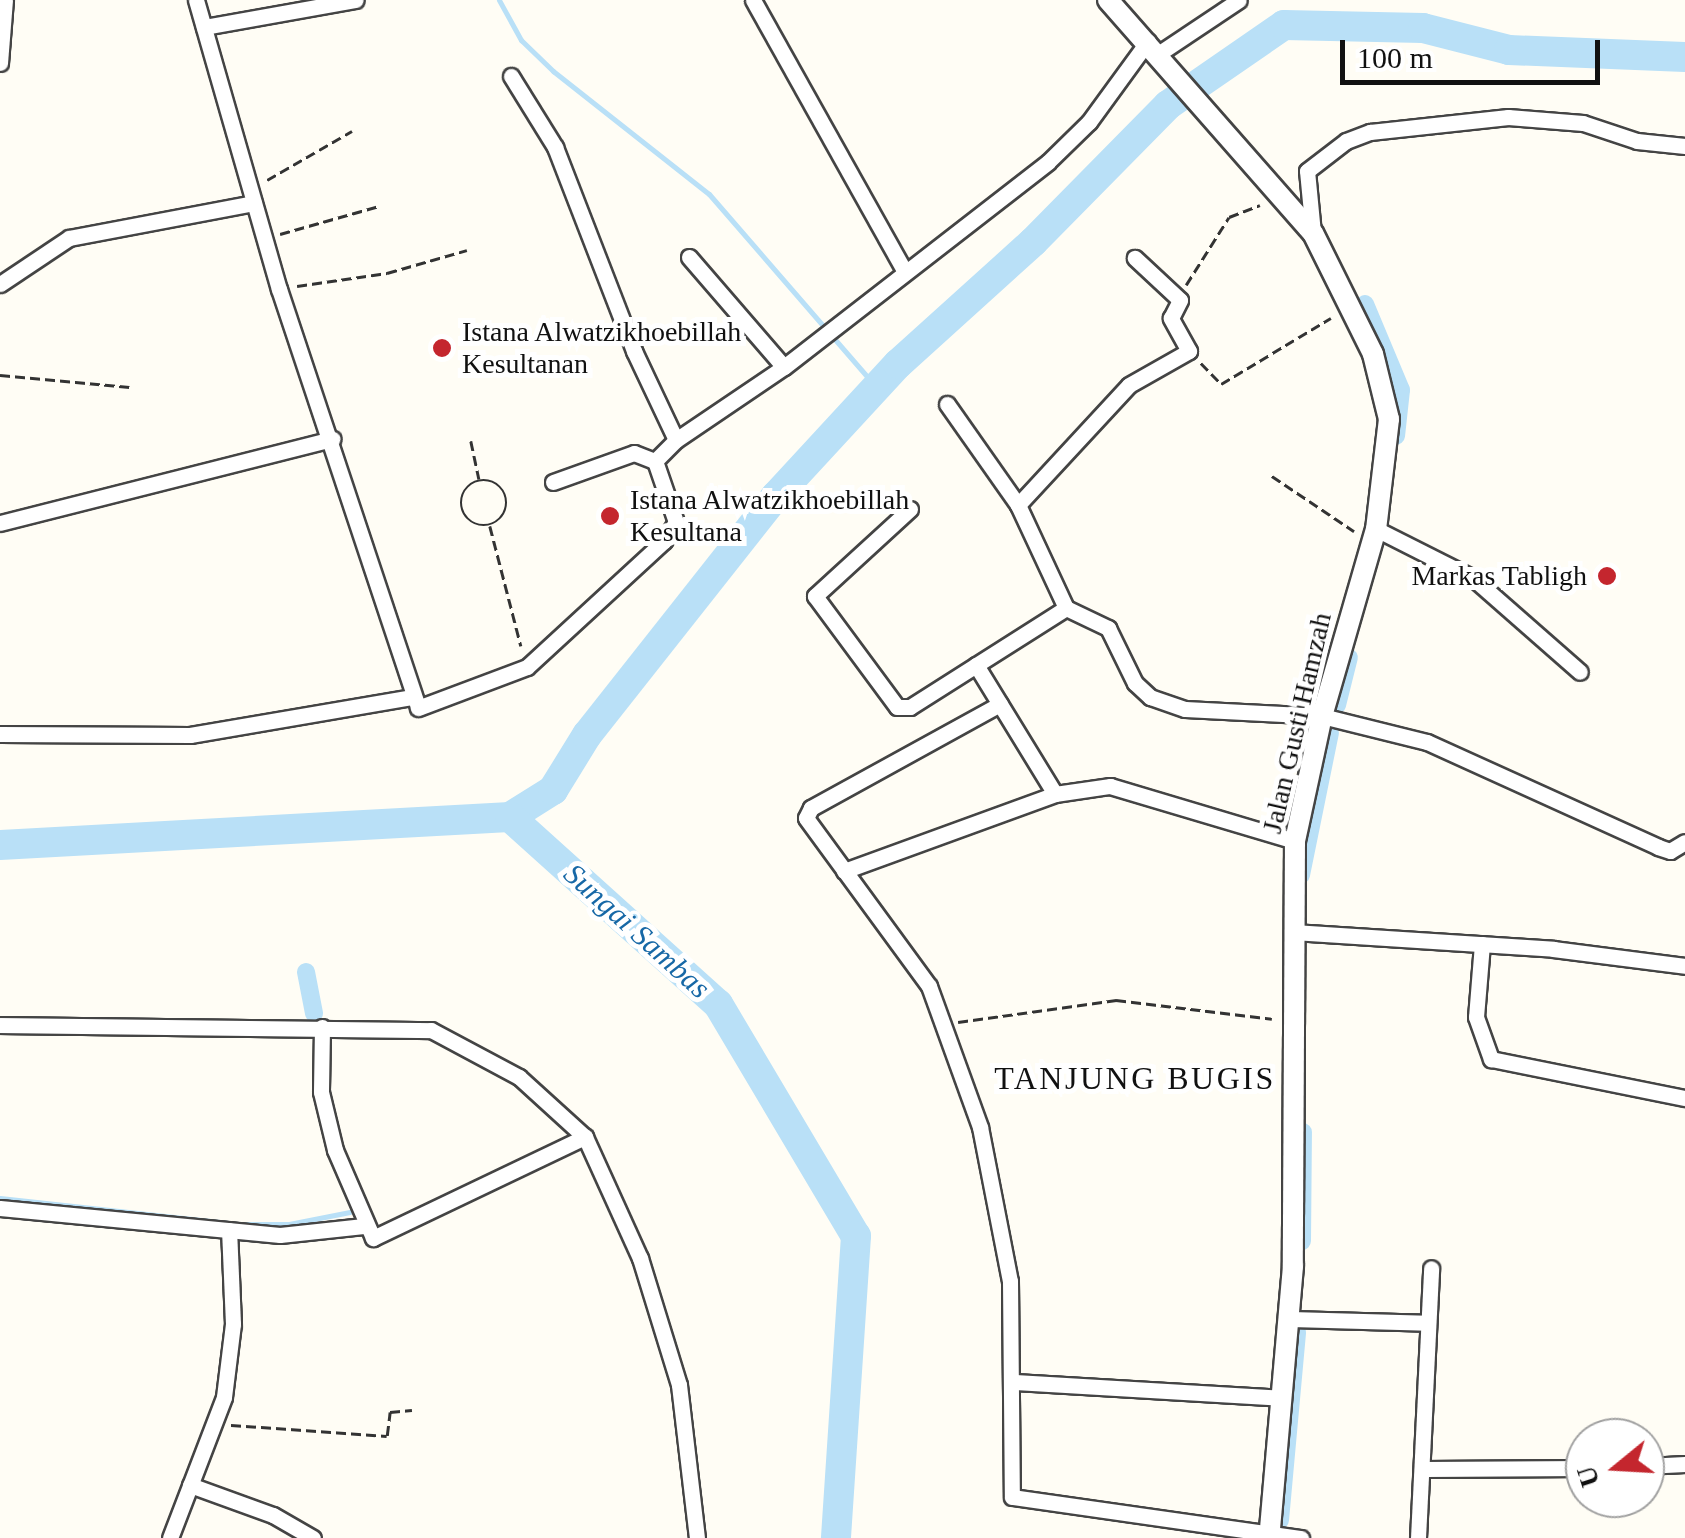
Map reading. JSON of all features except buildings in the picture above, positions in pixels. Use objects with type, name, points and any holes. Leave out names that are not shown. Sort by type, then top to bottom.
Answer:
[{"type":"street","points":[[0,62],[5,0]]},
{"type":"street","points":[[196,0],[279,290],[333,439],[418,708],[527,667],[674,530],[654,462]]},
{"type":"street","points":[[204,26],[356,0]]},
{"type":"street","points":[[753,0],[904,270]]},
{"type":"street","name":"Jalan Gusti Hamzah","points":[[1108,0],[1252,161],[1274,200],[1313,234],[1352,304],[1384,385],[1389,419],[1373,536],[1322,716],[1296,842],[1289,1319],[1270,1535]]},
{"type":"street","points":[[654,462],[676,440],[819,341],[1074,139],[1157,52],[1239,0]]},
{"type":"street","points":[[511,76],[555,147],[634,352],[676,440]]},
{"type":"street","points":[[1313,234],[1305,179],[1312,164],[1370,132],[1470,116],[1583,123],[1636,141],[1685,146]]},
{"type":"street","points":[[0,284],[69,238],[254,204]]},
{"type":"street","points":[[689,256],[784,367]]},
{"type":"street","points":[[1018,506],[1130,385],[1190,351],[1171,318],[1180,300],[1135,258]]},
{"type":"street","points":[[946,404],[1018,506],[1066,608],[1108,628],[1134,683],[1150,697],[1186,709],[1322,716],[1450,749],[1658,847],[1670,850],[1685,842]]},
{"type":"street","points":[[0,522],[333,439]]},
{"type":"street","points":[[552,482],[634,454],[654,462]]},
{"type":"street","points":[[910,509],[820,589],[816,601],[860,650],[897,707],[910,707],[1066,608]]},
{"type":"street","points":[[1373,536],[1473,578],[1580,672]]},
{"type":"street","points":[[976,665],[1055,794]]},
{"type":"street","points":[[0,734],[190,736],[413,696]]},
{"type":"street","points":[[1000,704],[811,808],[808,824],[919,971],[946,1023],[980,1128],[1003,1236],[1014,1382],[1010,1492],[1016,1502],[1300,1538]]},
{"type":"street","points":[[844,871],[1055,794],[1110,786],[1150,794],[1296,842]]},
{"type":"street","points":[[1293,932],[1482,944],[1685,966]]},
{"type":"street","points":[[1482,944],[1476,1017],[1490,1059],[1685,1098]]},
{"type":"street","points":[[0,1026],[322,1027],[449,1037],[519,1077],[585,1137],[640,1258],[676,1373],[697,1538]]},
{"type":"street","points":[[322,1027],[321,1092],[343,1180],[373,1238],[585,1137]]},
{"type":"street","points":[[0,1208],[313,1236],[364,1226]]},
{"type":"street","points":[[170,1538],[215,1424],[232,1324],[228,1230]]},
{"type":"street","points":[[1418,1538],[1425,1469],[1432,1268]]},
{"type":"street","points":[[1289,1319],[1428,1323]]},
{"type":"street","points":[[1014,1382],[1282,1398]]},
{"type":"street","points":[[1425,1469],[1565,1468]]},
{"type":"street","points":[[190,1485],[273,1515],[312,1538]]},
{"type":"path","points":[[254,204],[272,172],[352,131]]},
{"type":"path","points":[[1180,300],[1229,217],[1257,202],[1274,200]]},
{"type":"path","points":[[264,238],[379,206]]},
{"type":"path","points":[[279,290],[388,273],[466,250]]},
{"type":"path","points":[[1190,351],[1220,384],[1352,304]]},
{"type":"path","points":[[0,375],[130,387]]},
{"type":"path","points":[[471,441],[480,480],[505,494],[505,513],[490,526]]},
{"type":"path","points":[[1272,476],[1373,536]]},
{"type":"path","points":[[480,480],[461,504],[470,522],[490,526]]},
{"type":"path","points":[[490,526],[527,667]]},
{"type":"path","points":[[946,1023],[1116,1000],[1294,1022]]},
{"type":"path","points":[[215,1424],[387,1436],[390,1412],[412,1410]]},
{"type":"waterway","points":[[499,0],[521,40],[553,71],[709,194],[876,387]]},
{"type":"waterway","points":[[510,817],[553,790],[587,735],[776,496],[898,364],[1033,242],[1168,105],[1284,25],[1423,28],[1509,50],[1685,57]]},
{"type":"waterway","points":[[1365,304],[1401,390],[1396,436]]},
{"type":"waterway","points":[[1337,705],[1349,657]]},
{"type":"waterway","points":[[1301,875],[1330,733]]},
{"type":"waterway","name":"Sungai Sambas","points":[[0,845],[510,817],[718,1004],[856,1236],[836,1538]]},
{"type":"waterway","points":[[306,972],[314,1013]]},
{"type":"waterway","points":[[1302,1241],[1303,1132]]},
{"type":"waterway","points":[[0,1198],[241,1224],[289,1224],[350,1212]]},
{"type":"waterway","points":[[1280,1520],[1297,1333]]},
{"type":"place","name":"Istana Alwatzikhoebillah Kesultanan","points":[[442,348]]},
{"type":"place","name":"Istana Alwatzikhoebillah Kesultana","points":[[610,516]]},
{"type":"place","name":"Markas Tabligh","points":[[1607,576]]},
{"type":"district","name":"TANJUNG BUGIS","points":[[1135,1078]]}]
